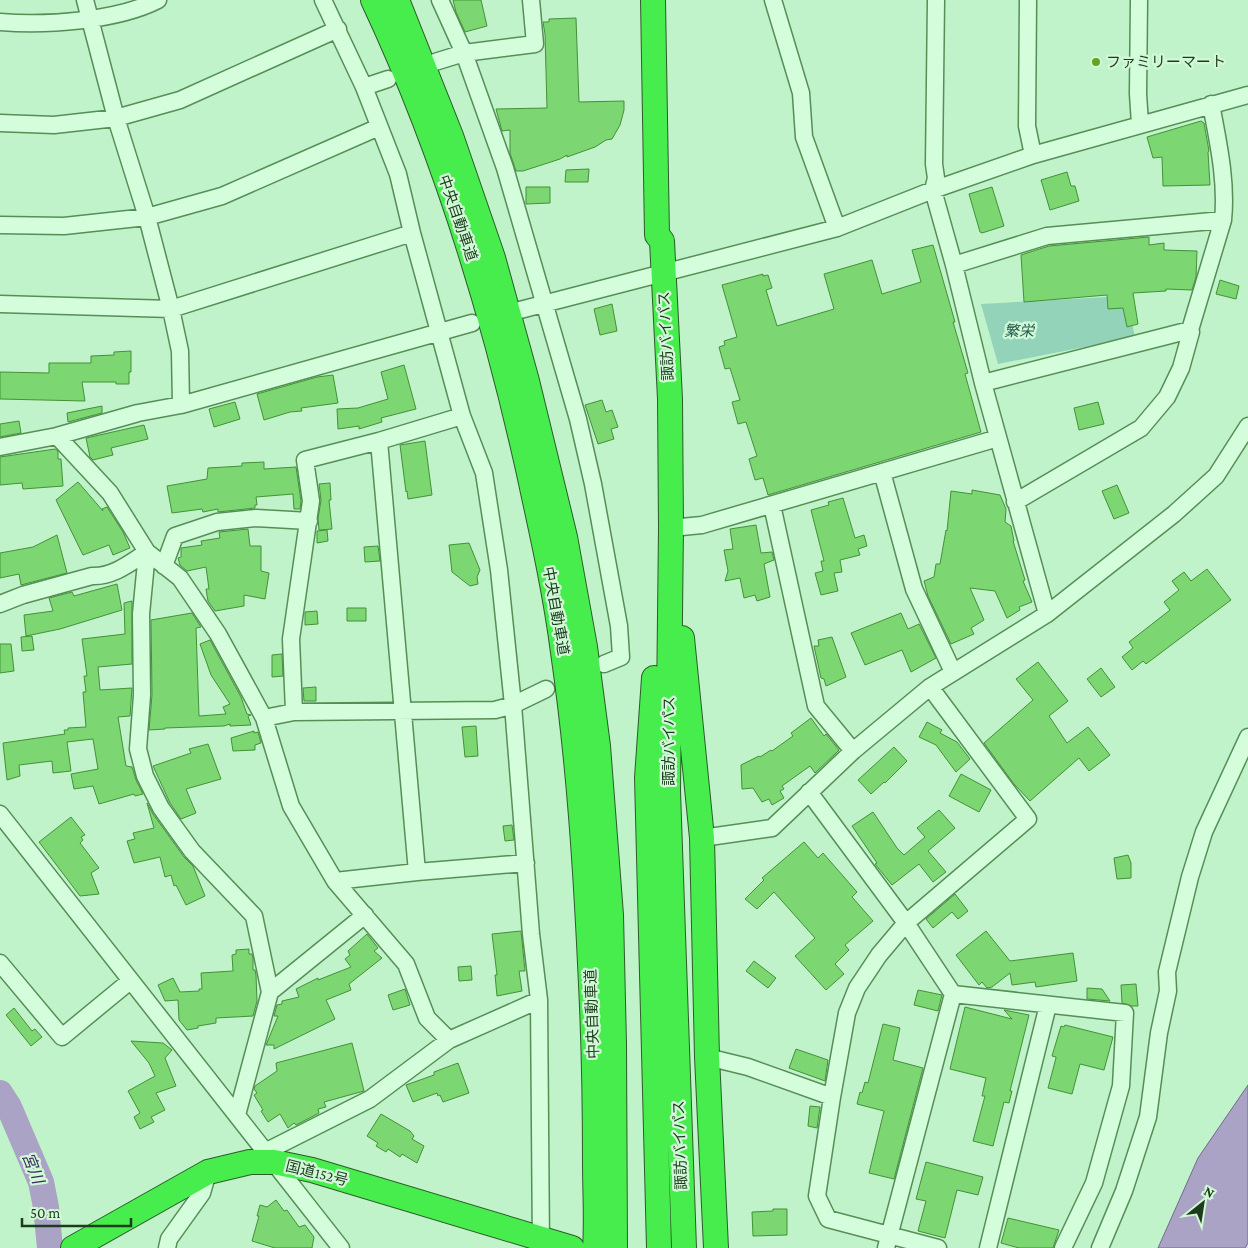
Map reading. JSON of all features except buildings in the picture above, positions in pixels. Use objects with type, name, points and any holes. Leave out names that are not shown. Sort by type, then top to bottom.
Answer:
[{"type":"highway","name":"中央自動車道","points":[[372,0],[385,25],[431,138],[478,276],[514,408],[543,538],[563,650],[583,827],[605,1245]]},
{"type":"highway","name":"中央自動車道","points":[[396,0],[450,136],[494,258],[527,380],[565,537],[585,647],[598,746],[611,915],[614,1044],[605,1245]]},
{"type":"highway","name":"諏訪バイパス","points":[[653,0],[657,235],[653,241],[670,398],[671,536],[668,791],[684,1248]]},
{"type":"highway","name":"諏訪バイパス","points":[[658,274],[656,314],[662,589],[662,790],[677,1248]]},
{"type":"highway","points":[[671,536],[675,547],[702,838],[707,1057],[716,1248]]},
{"type":"highway","points":[[659,1248],[647,778],[658,596],[662,589]]},
{"type":"highway","name":"国道152号","points":[[83,1243],[208,1172],[270,1157],[541,1243],[572,1248]]},
{"type":"street","points":[[85,0],[116,118],[147,218],[171,309],[180,351],[181,405]]},
{"type":"street","points":[[0,22],[25,24],[90,19],[124,12],[158,0]]},
{"type":"street","points":[[323,0],[364,87],[398,174],[412,233],[462,416],[484,473],[499,570],[513,704],[531,934],[539,1000],[541,1243]]},
{"type":"street","points":[[440,0],[464,53],[505,168],[578,419],[620,626],[621,657],[604,664]]},
{"type":"street","points":[[436,62],[464,53],[535,44],[531,0]]},
{"type":"street","points":[[773,0],[801,93],[804,137],[838,228]]},
{"type":"street","points":[[936,0],[934,164],[936,178],[933,190],[954,265],[983,384],[1047,614]]},
{"type":"street","points":[[1028,0],[1027,126],[1033,155]]},
{"type":"street","points":[[1140,124],[1138,94],[1144,1]]},
{"type":"street","points":[[0,122],[54,125],[116,118],[180,100],[338,29]]},
{"type":"street","points":[[364,87],[388,78]]},
{"type":"street","points":[[520,310],[838,228],[933,190],[1033,155],[1248,95]]},
{"type":"street","points":[[1016,502],[1141,428],[1167,397],[1181,368],[1190,330],[1223,220],[1225,203],[1220,155],[1211,104]]},
{"type":"street","points":[[0,225],[64,226],[147,218],[222,196],[379,127]]},
{"type":"street","points":[[954,265],[1047,236],[1223,220]]},
{"type":"street","points":[[0,304],[171,309],[412,233]]},
{"type":"street","points":[[0,447],[57,436],[138,413],[181,405],[472,323]]},
{"type":"street","points":[[983,384],[1190,330]]},
{"type":"street","points":[[294,712],[291,638],[309,522],[310,501],[305,460],[379,441],[462,416]]},
{"type":"street","points":[[702,838],[772,828],[853,751],[930,687],[1047,614],[1174,514],[1216,476],[1248,426]]},
{"type":"street","points":[[57,436],[110,493],[147,552],[180,578],[218,634],[264,718],[292,806],[335,881],[406,964],[427,1018],[449,1040]]},
{"type":"street","points":[[671,536],[702,525],[998,438]]},
{"type":"street","points":[[379,441],[417,872]]},
{"type":"street","points":[[882,472],[914,589],[954,672]]},
{"type":"street","points":[[772,505],[816,706],[853,751]]},
{"type":"street","points":[[164,566],[175,536],[217,522],[256,518],[309,522]]},
{"type":"street","points":[[0,604],[92,576],[115,572],[147,552]]},
{"type":"street","points":[[147,552],[141,614],[142,695],[138,749],[145,776],[162,808],[192,851],[254,916],[270,992],[237,1116]]},
{"type":"street","points":[[930,687],[1028,819],[906,923],[879,955],[857,988],[847,1013],[817,1196],[828,1219],[888,1241],[938,1248]]},
{"type":"street","points":[[264,718],[294,712],[495,710],[546,690]]},
{"type":"street","points":[[1100,1248],[1124,1191],[1148,1117],[1159,1032],[1168,991],[1167,972],[1190,878],[1204,832],[1248,737]]},
{"type":"street","points":[[809,792],[906,923],[953,994],[888,1241]]},
{"type":"street","points":[[2,822],[341,1248]]},
{"type":"street","points":[[335,881],[417,872],[526,864]]},
{"type":"street","points":[[270,992],[365,915]]},
{"type":"street","points":[[0,963],[62,1037],[130,981]]},
{"type":"street","points":[[953,994],[1125,1013],[1121,1086],[1094,1183],[1063,1248]]},
{"type":"street","points":[[270,1157],[370,1099],[449,1040],[539,1000]]},
{"type":"street","points":[[988,1248],[1048,1005]]},
{"type":"street","points":[[707,1057],[748,1068],[832,1097]]},
{"type":"street","points":[[167,1248],[169,1239],[202,1192],[208,1172]]},
{"type":"green space","name":"繁栄","points":[[1126,296],[1135,337],[998,364],[981,304]]},
{"type":"shaded area","points":[[1248,1085],[1248,1243],[1245,1248],[1158,1248],[1198,1158]]},
{"type":"waterway","name":"宮川","points":[[0,1093],[9,1107],[41,1182],[46,1207],[50,1248]]},
{"type":"place","name":"ファミリーマート","points":[[1096,62]]}]
